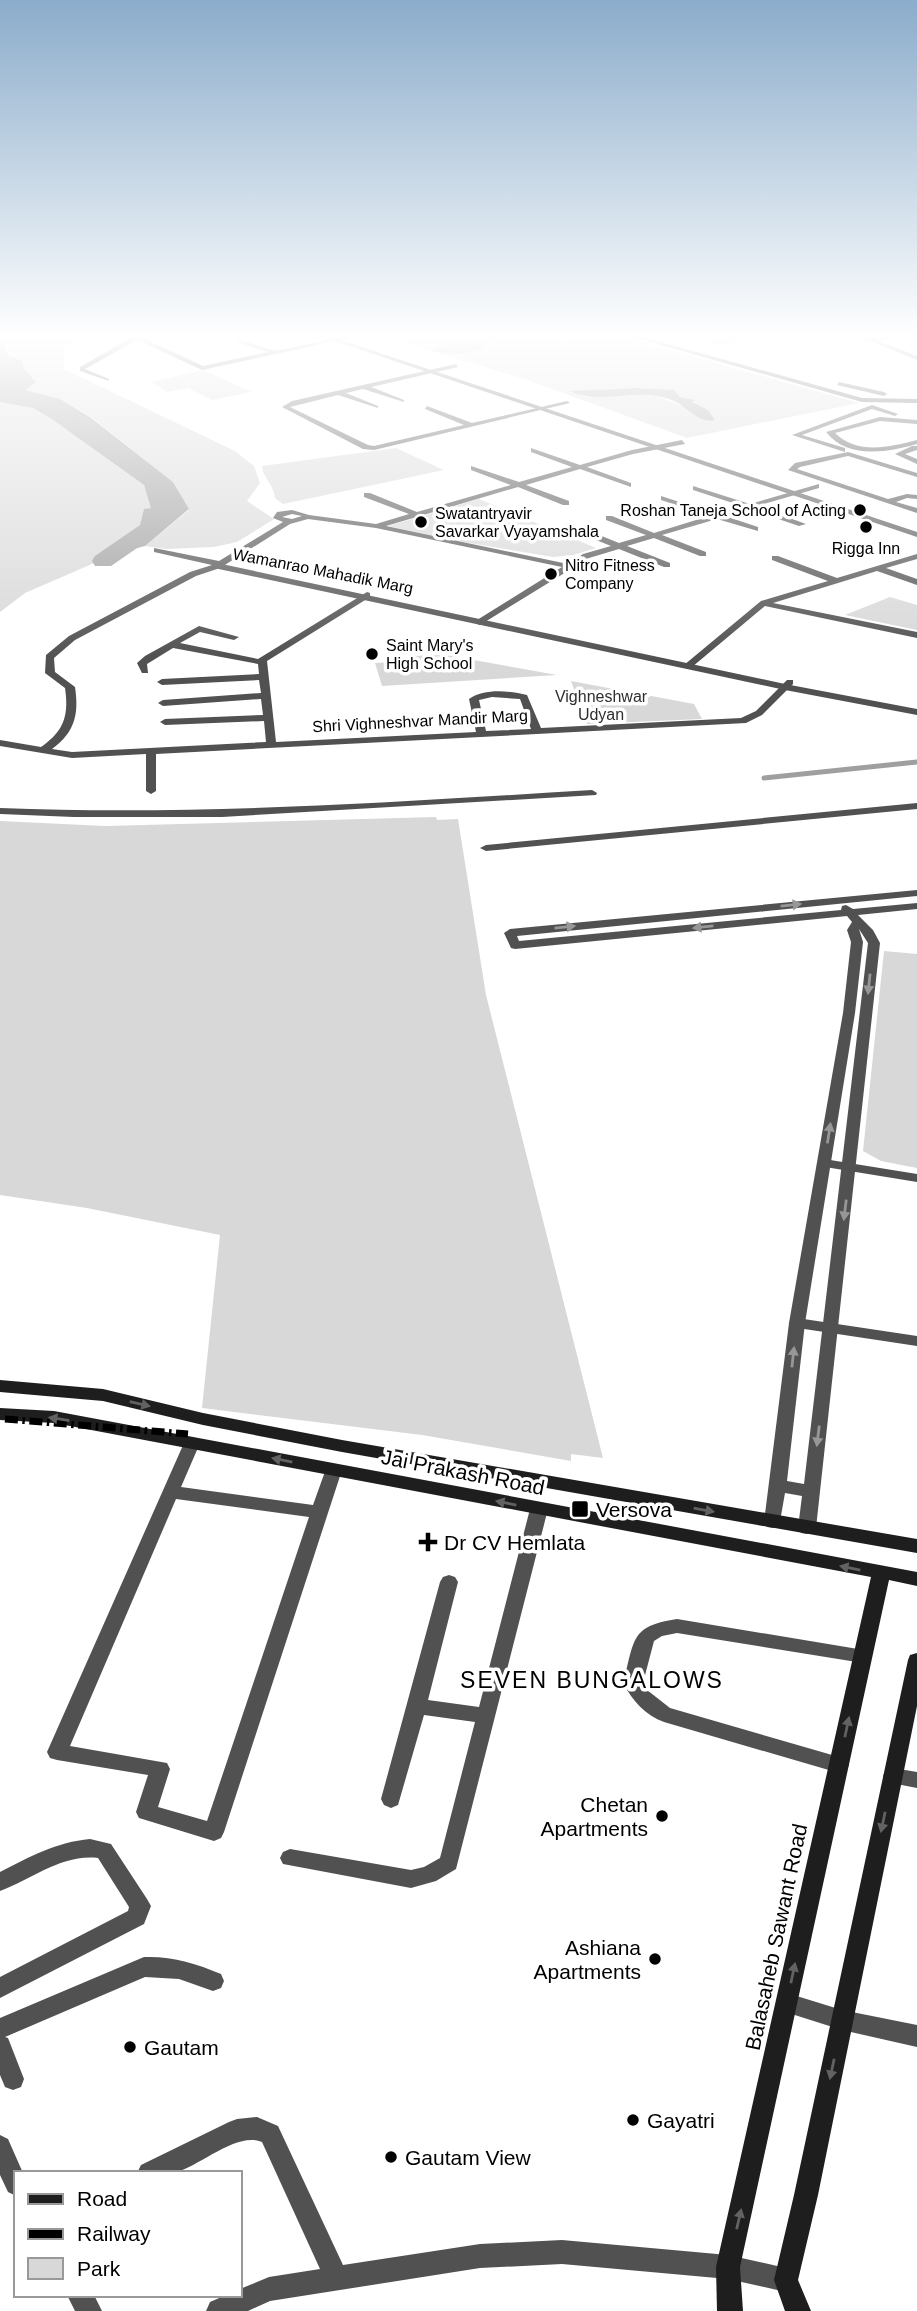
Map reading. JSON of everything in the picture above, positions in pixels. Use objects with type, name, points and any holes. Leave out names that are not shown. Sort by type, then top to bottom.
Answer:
[{"type":"main road","name":"Jai Prakash Road","points":[[0,1386],[103,1395],[203,1419],[342,1446],[917,1546]]},
{"type":"main road","name":"Jai Prakash Road","points":[[0,1414],[54,1417],[917,1579]]},
{"type":"main road","name":"Balasaheb Sawant Road","points":[[730,2311],[728,2267],[881,1574]]},
{"type":"main road","points":[[798,2311],[786,2280],[917,1660]]},
{"type":"street","points":[[358,443],[369,448],[392,443]]},
{"type":"street","points":[[639,443],[917,535]]},
{"type":"street","points":[[376,526],[579,467],[598,459],[677,443]]},
{"type":"street","points":[[821,443],[916,476]]},
{"type":"street","points":[[847,443],[884,450],[914,443]]},
{"type":"street","points":[[837,448],[850,444]]},
{"type":"street","points":[[917,448],[899,454],[917,462]]},
{"type":"street","points":[[534,450],[628,485]]},
{"type":"street","points":[[916,476],[853,455],[837,454],[798,465],[792,470],[917,511]]},
{"type":"street","points":[[474,468],[566,503]]},
{"type":"street","points":[[482,620],[586,556],[816,486]]},
{"type":"street","points":[[696,488],[802,524]]},
{"type":"street","points":[[367,495],[416,514]]},
{"type":"street","points":[[887,501],[907,496],[917,497]]},
{"type":"street","points":[[664,498],[755,529]]},
{"type":"street","points":[[45,749],[59,740],[75,714],[70,687],[50,673],[49,657],[72,638],[193,574],[220,565],[288,522],[277,517],[296,512],[307,517],[376,526],[569,566]]},
{"type":"street","points":[[609,519],[703,554]]},
{"type":"street","points":[[699,521],[710,525]]},
{"type":"street","points":[[569,526],[667,565]]},
{"type":"street","points":[[675,528],[685,532]]},
{"type":"street","name":"Wamanrao Mahadik Marg","points":[[157,550],[364,596],[917,710]]},
{"type":"street","points":[[692,663],[764,603],[917,556]]},
{"type":"street","points":[[775,558],[837,581]]},
{"type":"street","points":[[877,568],[917,582]]},
{"type":"street","points":[[174,645],[262,662],[364,596]]},
{"type":"street","points":[[764,603],[917,635]]},
{"type":"street","points":[[145,671],[142,663],[148,658],[200,629],[234,637]]},
{"type":"street","points":[[262,662],[271,745]]},
{"type":"street","points":[[162,682],[263,677]]},
{"type":"street","name":"Shri Vighneshvar Mandir Marg","points":[[0,743],[72,755],[743,720],[759,713],[788,684]]},
{"type":"street","points":[[482,734],[474,699],[491,695],[512,694],[524,697],[537,731]]},
{"type":"street","points":[[163,702],[265,696]]},
{"type":"street","points":[[165,722],[268,718]]},
{"type":"street","points":[[150,751],[151,791]]},
{"type":"street","points":[[0,811],[86,816],[260,811],[592,793]]},
{"type":"street","points":[[486,848],[917,806]]},
{"type":"street","points":[[917,893],[510,933],[515,945],[854,918],[917,906]]},
{"type":"street","points":[[807,1528],[874,943],[869,930],[854,918],[841,900]]},
{"type":"street","points":[[773,1522],[797,1324],[849,1013],[857,942],[853,930],[854,918]]},
{"type":"street","points":[[824,1163],[917,1178]]},
{"type":"street","points":[[797,1324],[917,1341]]},
{"type":"street","points":[[191,1443],[57,1752],[160,1769],[146,1812],[214,1832],[333,1470]]},
{"type":"street","points":[[779,1486],[811,1491]]},
{"type":"street","points":[[170,1492],[319,1511]]},
{"type":"street","points":[[290,1857],[411,1879],[429,1875],[449,1863],[539,1509]]},
{"type":"street","points":[[391,1799],[449,1582]]},
{"type":"street","points":[[839,1765],[664,1714],[640,1695],[632,1683],[646,1637],[657,1629],[677,1626],[863,1656]]},
{"type":"street","points":[[417,1706],[486,1716]]},
{"type":"street","points":[[893,1776],[917,1780]]},
{"type":"street","points":[[0,1882],[72,1848],[87,1847],[104,1850],[140,1906],[136,1917],[0,1988]]},
{"type":"street","points":[[0,2029],[144,1966],[189,1970],[213,1981]]},
{"type":"street","points":[[787,2003],[842,2020],[917,2036]]},
{"type":"street","points":[[0,2046],[13,2079]]},
{"type":"street","points":[[153,2171],[236,2130],[257,2128],[270,2134],[337,2279]]},
{"type":"street","points":[[0,2147],[14,2179]]},
{"type":"street","points":[[219,2311],[269,2289],[480,2256],[562,2252],[728,2267],[786,2280]]},
{"type":"green space","points":[[0,443],[85,443],[144,485],[153,515],[115,554],[25,593],[0,612]]},
{"type":"green space","points":[[124,443],[218,443],[235,451],[254,466],[260,483],[247,501],[274,519],[237,542],[214,547],[166,549],[145,546],[189,510],[173,482]]},
{"type":"green space","points":[[396,448],[444,470],[283,504],[275,498],[262,466]]},
{"type":"green space","points":[[479,499],[596,548],[573,555],[553,557],[388,526]]},
{"type":"green space","points":[[890,597],[917,605],[917,630],[845,615]]},
{"type":"green space","points":[[445,655],[557,675],[382,686],[375,663],[413,661],[413,656]]},
{"type":"green space","name":"Vighneshwar Udyan","points":[[571,681],[694,704],[702,719],[587,724]]},
{"type":"green space","points":[[436,817],[437,820],[458,819],[486,995],[603,1458],[571,1454],[571,1461],[422,1435],[202,1408],[220,1235],[87,1208],[0,1195],[0,821],[105,826]]},
{"type":"green space","points":[[884,951],[917,954],[917,1168],[881,1161],[863,1151]]},
{"type":"shaded area","points":[[85,443],[123,443],[173,482],[189,509],[145,546],[115,554],[153,515],[144,485]]},
{"type":"waterway","points":[[103,561],[151,528],[152,514]]},
{"type":"waterway","points":[[764,778],[917,762]]},
{"type":"railway","points":[[5,1419],[188,1434]]},
{"type":"place","name":"Roshan Taneja School of Acting","points":[[860,510]]},
{"type":"place","name":"Swatantryavir Savarkar Vyayamshala","points":[[421,522]]},
{"type":"place","name":"Rigga Inn","points":[[866,527]]},
{"type":"place","name":"Nitro Fitness Company","points":[[551,574]]},
{"type":"place","name":"Saint Mary's High School","points":[[372,654]]},
{"type":"place","name":"Versova","points":[[580,1509]]},
{"type":"place","name":"Dr CV Hemlata","points":[[428,1542]]},
{"type":"place","name":"Chetan Apartments","points":[[662,1816]]},
{"type":"place","name":"Ashiana Apartments","points":[[655,1959]]},
{"type":"place","name":"Gautam","points":[[130,2047]]},
{"type":"place","name":"Gayatri","points":[[633,2120]]},
{"type":"place","name":"Gautam View","points":[[391,2157]]},
{"type":"district","name":"SEVEN BUNGALOWS","points":[[592,1680]]}]
